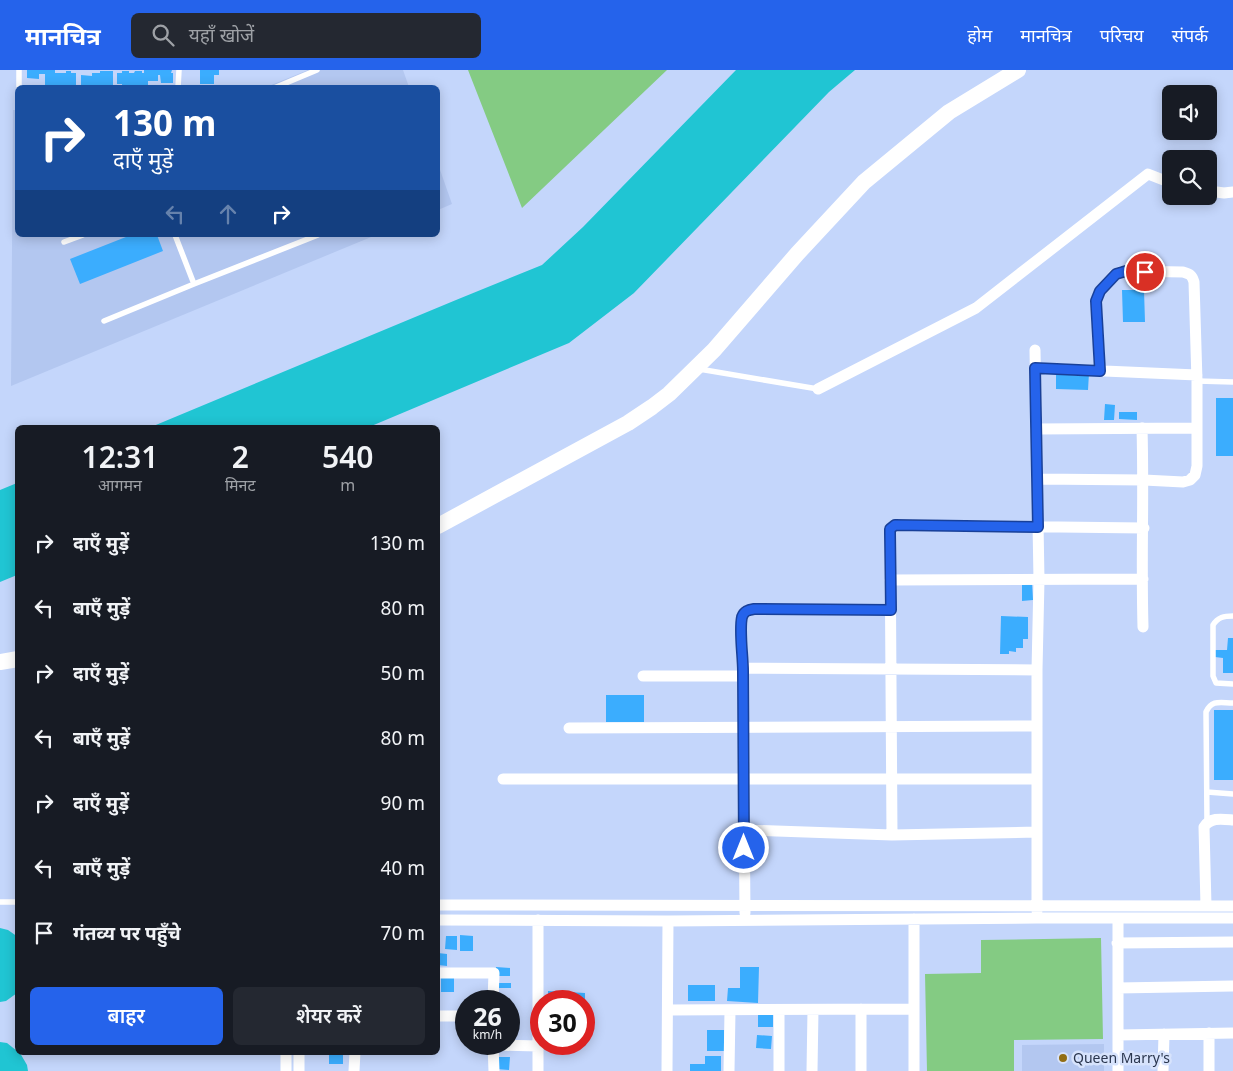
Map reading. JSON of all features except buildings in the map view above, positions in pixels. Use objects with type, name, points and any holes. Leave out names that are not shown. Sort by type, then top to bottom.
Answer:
[{"type":"street","points":[[440,525],[628,423],[669,394],[714,350],[797,254],[864,182],[949,112],[1018,70]]},
{"type":"street","points":[[818,388],[976,308],[1148,174],[1162,179]]},
{"type":"street","points":[[1217,192],[1233,192]]},
{"type":"street","points":[[1037,479],[1182,482],[1190,480],[1196,475],[1197,378],[1193,276],[1183,272],[1126,271],[1116,274],[1100,291],[1096,301],[1100,371]]},
{"type":"street","points":[[1035,350],[1039,580],[1036,670],[1037,918]]},
{"type":"street","points":[[1035,368],[1197,378]]},
{"type":"street","points":[[1142,428],[1144,480],[1143,627]]},
{"type":"street","points":[[1036,429],[1197,428]]},
{"type":"street","points":[[892,835],[890,529],[895,525],[1144,528]]},
{"type":"street","points":[[890,580],[1143,579]]},
{"type":"street","points":[[745,919],[742,619],[744,613],[754,609],[891,610]]},
{"type":"street","points":[[0,662],[15,660]]},
{"type":"street","points":[[643,676],[891,669],[1036,670]]},
{"type":"street","points":[[569,728],[1037,726]]},
{"type":"street","points":[[504,779],[1037,779]]},
{"type":"street","points":[[1206,906],[1204,827],[1207,822],[1214,819],[1233,820]]},
{"type":"street","points":[[744,830],[892,835],[1037,832]]},
{"type":"street","points":[[440,905],[1233,906]]},
{"type":"street","points":[[1177,906],[1177,918]]},
{"type":"street","points":[[1118,918],[1118,1071]]},
{"type":"street","points":[[440,920],[668,921],[745,919],[1233,918]]},
{"type":"street","points":[[914,919],[914,1071]]},
{"type":"street","points":[[538,920],[538,990]]},
{"type":"street","points":[[667,1071],[668,921]]},
{"type":"street","points":[[1118,943],[1233,942]]},
{"type":"street","points":[[440,973],[494,973],[493,990]]},
{"type":"street","points":[[1118,988],[1233,986]]},
{"type":"street","points":[[861,1009],[861,1071]]},
{"type":"street","points":[[668,1010],[914,1009]]},
{"type":"street","points":[[779,1010],[779,1071]]},
{"type":"street","points":[[812,1071],[813,1010]]},
{"type":"street","points":[[729,1071],[730,1011]]},
{"type":"street","points":[[440,1016],[455,1016]]},
{"type":"street","points":[[1209,1071],[1210,1033]]},
{"type":"street","points":[[1118,1035],[1233,1033]]},
{"type":"street","points":[[1164,1034],[1164,1071]]},
{"type":"street","points":[[286,1055],[286,1071]]},
{"type":"street","points":[[299,1055],[299,1071]]},
{"type":"street","points":[[354,1055],[354,1071]]},
{"type":"street","points":[[494,1055],[494,1071]]},
{"type":"street","points":[[538,1055],[538,1071]]},
{"type":"lane","points":[[19,70],[19,85]]},
{"type":"lane","points":[[178,85],[179,70]]},
{"type":"lane","points":[[287,85],[317,70]]},
{"type":"lane","points":[[64,242],[77,237]]},
{"type":"lane","points":[[176,237],[194,284]]},
{"type":"lane","points":[[104,321],[313,237]]},
{"type":"lane","points":[[695,368],[818,388]]},
{"type":"lane","points":[[1197,378],[1233,382]]},
{"type":"lane","points":[[1233,616],[1224,616],[1216,619],[1213,625],[1213,676],[1216,683],[1233,684]]},
{"type":"lane","points":[[1207,822],[1206,712],[1209,706],[1215,702],[1233,703]]},
{"type":"lane","points":[[1207,792],[1233,794]]},
{"type":"lane","points":[[0,902],[15,902]]},
{"type":"shaded area","points":[[308,70],[403,70],[408,85],[271,85]]},
{"type":"shaded area","points":[[468,70],[667,70],[522,208]]},
{"type":"shaded area","points":[[736,70],[855,70],[829,92],[634,293],[569,343],[374,425],[156,425],[542,265],[583,227]]},
{"type":"shaded area","points":[[13,110],[15,110],[15,237],[371,237],[11,386]]},
{"type":"shaded area","points":[[440,170],[452,204],[440,209]]},
{"type":"shaded area","points":[[15,484],[15,576],[0,582],[0,490]]},
{"type":"shaded area","points":[[0,928],[8,930],[15,935],[15,994],[6,1001],[0,1002]]},
{"type":"shaded area","points":[[1101,938],[1103,1039],[1014,1040],[1014,1071],[927,1071],[925,974],[981,973],[981,940]]},
{"type":"shaded area","points":[[0,1042],[7,1043],[15,1050],[15,1055],[21,1055],[28,1071],[0,1071]]},
{"type":"shaded area","name":"Queen Marry's","points":[[1104,1044],[1104,1071],[1022,1071],[1022,1045]]},
{"type":"place","name":"Queen Marry's","points":[[1063,1058]]},
{"type":"route","points":[[744,848],[742,631],[744,613],[754,609],[891,610],[890,529],[895,525],[1038,527],[1035,368],[1100,371],[1097,295],[1120,272],[1145,272]]}]
